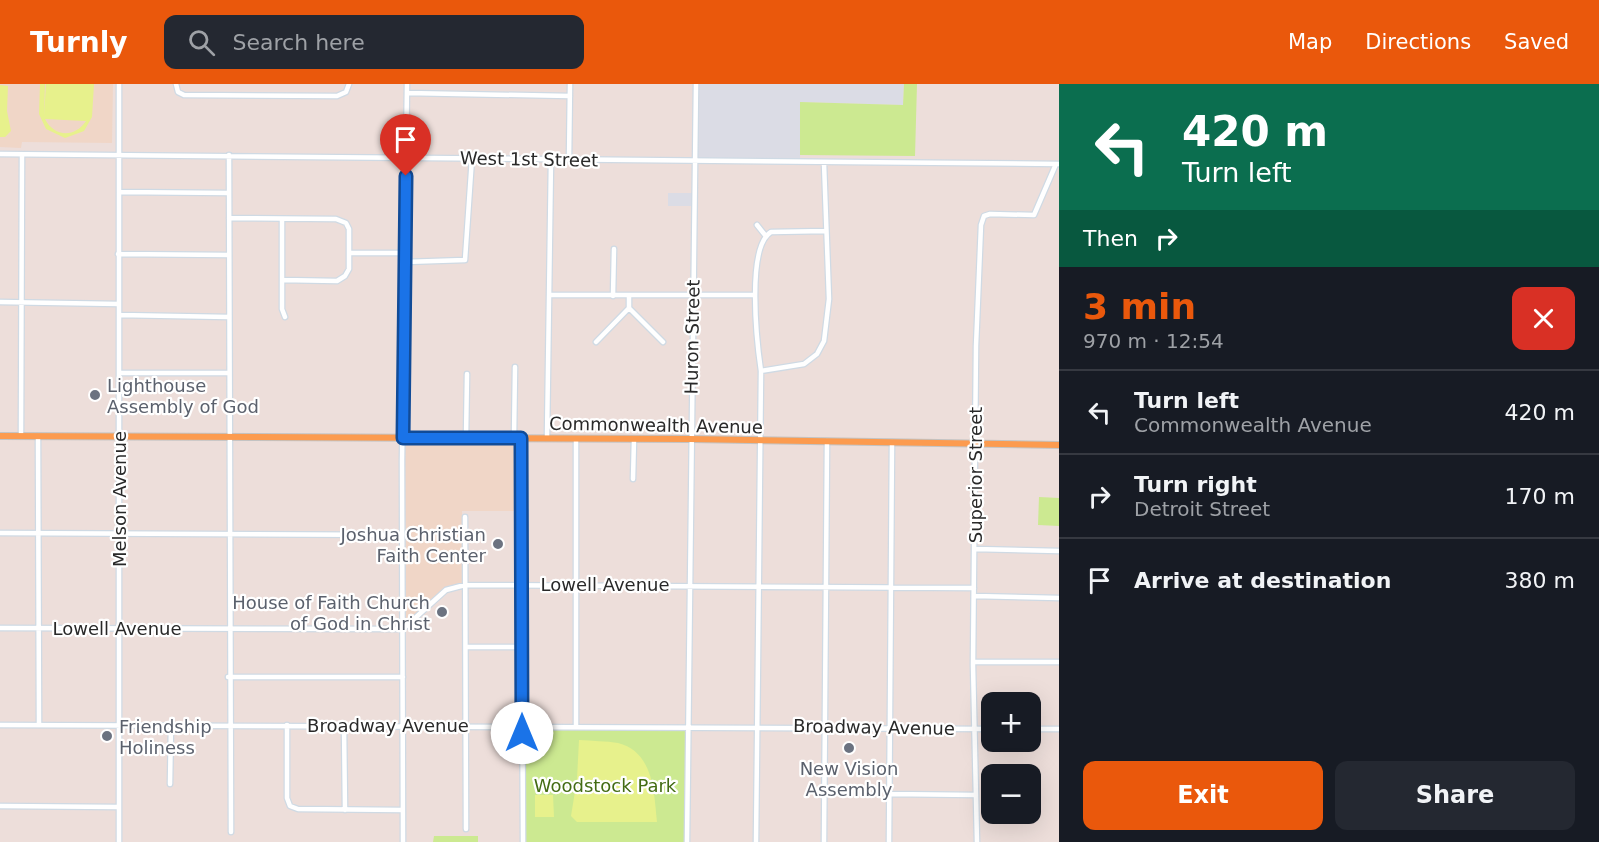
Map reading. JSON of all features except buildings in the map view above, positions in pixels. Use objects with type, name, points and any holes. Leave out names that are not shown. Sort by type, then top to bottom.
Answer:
[{"type":"main road","name":"Commonwealth Avenue","points":[[0,436],[690,439],[975,442],[1059,446]]},
{"type":"street","name":"Melson Avenue","points":[[118,842],[119,84]]},
{"type":"street","points":[[176,84],[178,92],[184,95],[338,96],[346,92],[349,84]]},
{"type":"street","points":[[403,842],[402,535],[407,84]]},
{"type":"street","points":[[569,160],[570,84]]},
{"type":"street","name":"Huron Street","points":[[687,842],[696,84]]},
{"type":"street","points":[[407,93],[570,96]]},
{"type":"street","name":"West 1st Street","points":[[0,154],[1057,164]]},
{"type":"street","points":[[21,436],[22,155]]},
{"type":"street","points":[[229,155],[228,677],[231,832]]},
{"type":"street","points":[[405,262],[465,260],[472,158]]},
{"type":"street","points":[[547,438],[551,160]]},
{"type":"street","points":[[761,371],[798,367],[821,349],[827,332],[829,299],[824,163]]},
{"type":"street","name":"Superior Street","points":[[976,842],[973,728],[975,442],[982,219],[990,214],[1034,215],[1057,164]]},
{"type":"street","points":[[119,192],[229,193]]},
{"type":"street","points":[[229,218],[344,221],[349,230],[349,269],[345,276],[337,280],[282,280]]},
{"type":"street","points":[[282,219],[282,309],[285,316]]},
{"type":"street","points":[[757,225],[765,235]]},
{"type":"street","points":[[765,235],[785,231],[825,231]]},
{"type":"street","points":[[756,842],[761,371],[755,295],[757,268],[765,235]]},
{"type":"street","points":[[613,296],[614,249]]},
{"type":"street","points":[[349,253],[405,253]]},
{"type":"street","points":[[118,254],[229,255]]},
{"type":"street","points":[[549,295],[755,295]]},
{"type":"street","points":[[596,342],[629,308],[629,296]]},
{"type":"street","points":[[0,302],[118,304]]},
{"type":"street","points":[[629,308],[663,342]]},
{"type":"street","points":[[119,315],[229,317]]},
{"type":"street","points":[[515,367],[521,584],[523,842]]},
{"type":"street","points":[[119,373],[228,374]]},
{"type":"street","points":[[466,438],[467,374]]},
{"type":"street","points":[[38,436],[39,725]]},
{"type":"street","points":[[576,439],[576,725]]},
{"type":"street","points":[[633,479],[634,439]]},
{"type":"street","points":[[824,842],[827,441]]},
{"type":"street","points":[[889,842],[892,442]]},
{"type":"street","points":[[465,517],[466,829]]},
{"type":"street","points":[[0,533],[402,535]]},
{"type":"street","points":[[975,549],[1059,551]]},
{"type":"street","name":"Lowell Avenue","points":[[0,628],[403,629],[446,590],[465,585],[689,584],[974,588]]},
{"type":"street","points":[[974,596],[1059,598]]},
{"type":"street","points":[[466,647],[522,647]]},
{"type":"street","points":[[973,662],[1059,662]]},
{"type":"street","points":[[228,677],[403,677]]},
{"type":"street","name":"Broadway Avenue","points":[[0,725],[576,725],[981,728]]},
{"type":"street","points":[[170,784],[171,725]]},
{"type":"street","points":[[287,725],[287,798],[290,806],[298,809],[403,810]]},
{"type":"street","points":[[344,725],[345,810]]},
{"type":"street","points":[[1041,729],[1059,729]]},
{"type":"street","points":[[889,794],[976,795]]},
{"type":"street","points":[[0,807],[118,807]]},
{"type":"shaded area","points":[[0,84],[113,84],[112,143],[22,142],[21,148],[0,147]]},
{"type":"shaded area","points":[[698,84],[904,84],[903,105],[801,102],[800,160],[697,159]]},
{"type":"shaded area","points":[[668,193],[692,193],[692,206],[668,206]]},
{"type":"shaded area","points":[[405,442],[517,443],[517,511],[462,511],[463,583],[447,586],[406,623]]},
{"type":"green space","points":[[40,84],[45,84],[44,116],[46,84],[94,84],[92,117],[84,131],[65,138],[46,129],[39,114]],"holes":[[[45,119],[86,121],[71,133],[65,133],[54,129]]]},
{"type":"green space","points":[[904,84],[917,84],[915,156],[800,155],[800,102],[903,105]]},
{"type":"green space","points":[[0,85],[8,86],[7,111],[11,131],[5,137],[0,137]]},
{"type":"green space","points":[[1039,497],[1059,498],[1059,526],[1038,525]]},
{"type":"green space","name":"Woodstock Park","points":[[525,728],[685,728],[685,842],[525,842]]},
{"type":"green space","points":[[579,740],[618,743],[639,755],[650,775],[657,822],[577,822],[571,816],[577,779]]},
{"type":"green space","points":[[535,795],[553,795],[554,817],[535,817]]},
{"type":"green space","points":[[434,836],[478,836],[478,842],[433,842]]},
{"type":"place","name":"Lighthouse Assembly of God","points":[[95,395]]},
{"type":"place","name":"Joshua Christian Faith Center","points":[[498,544]]},
{"type":"place","name":"House of Faith Church of God in Christ","points":[[442,612]]},
{"type":"place","name":"Friendship Holiness","points":[[107,736]]},
{"type":"place","name":"New Vision Assembly","points":[[849,748]]},
{"type":"route","points":[[406,176],[403,438],[521,438],[522,733]]}]
